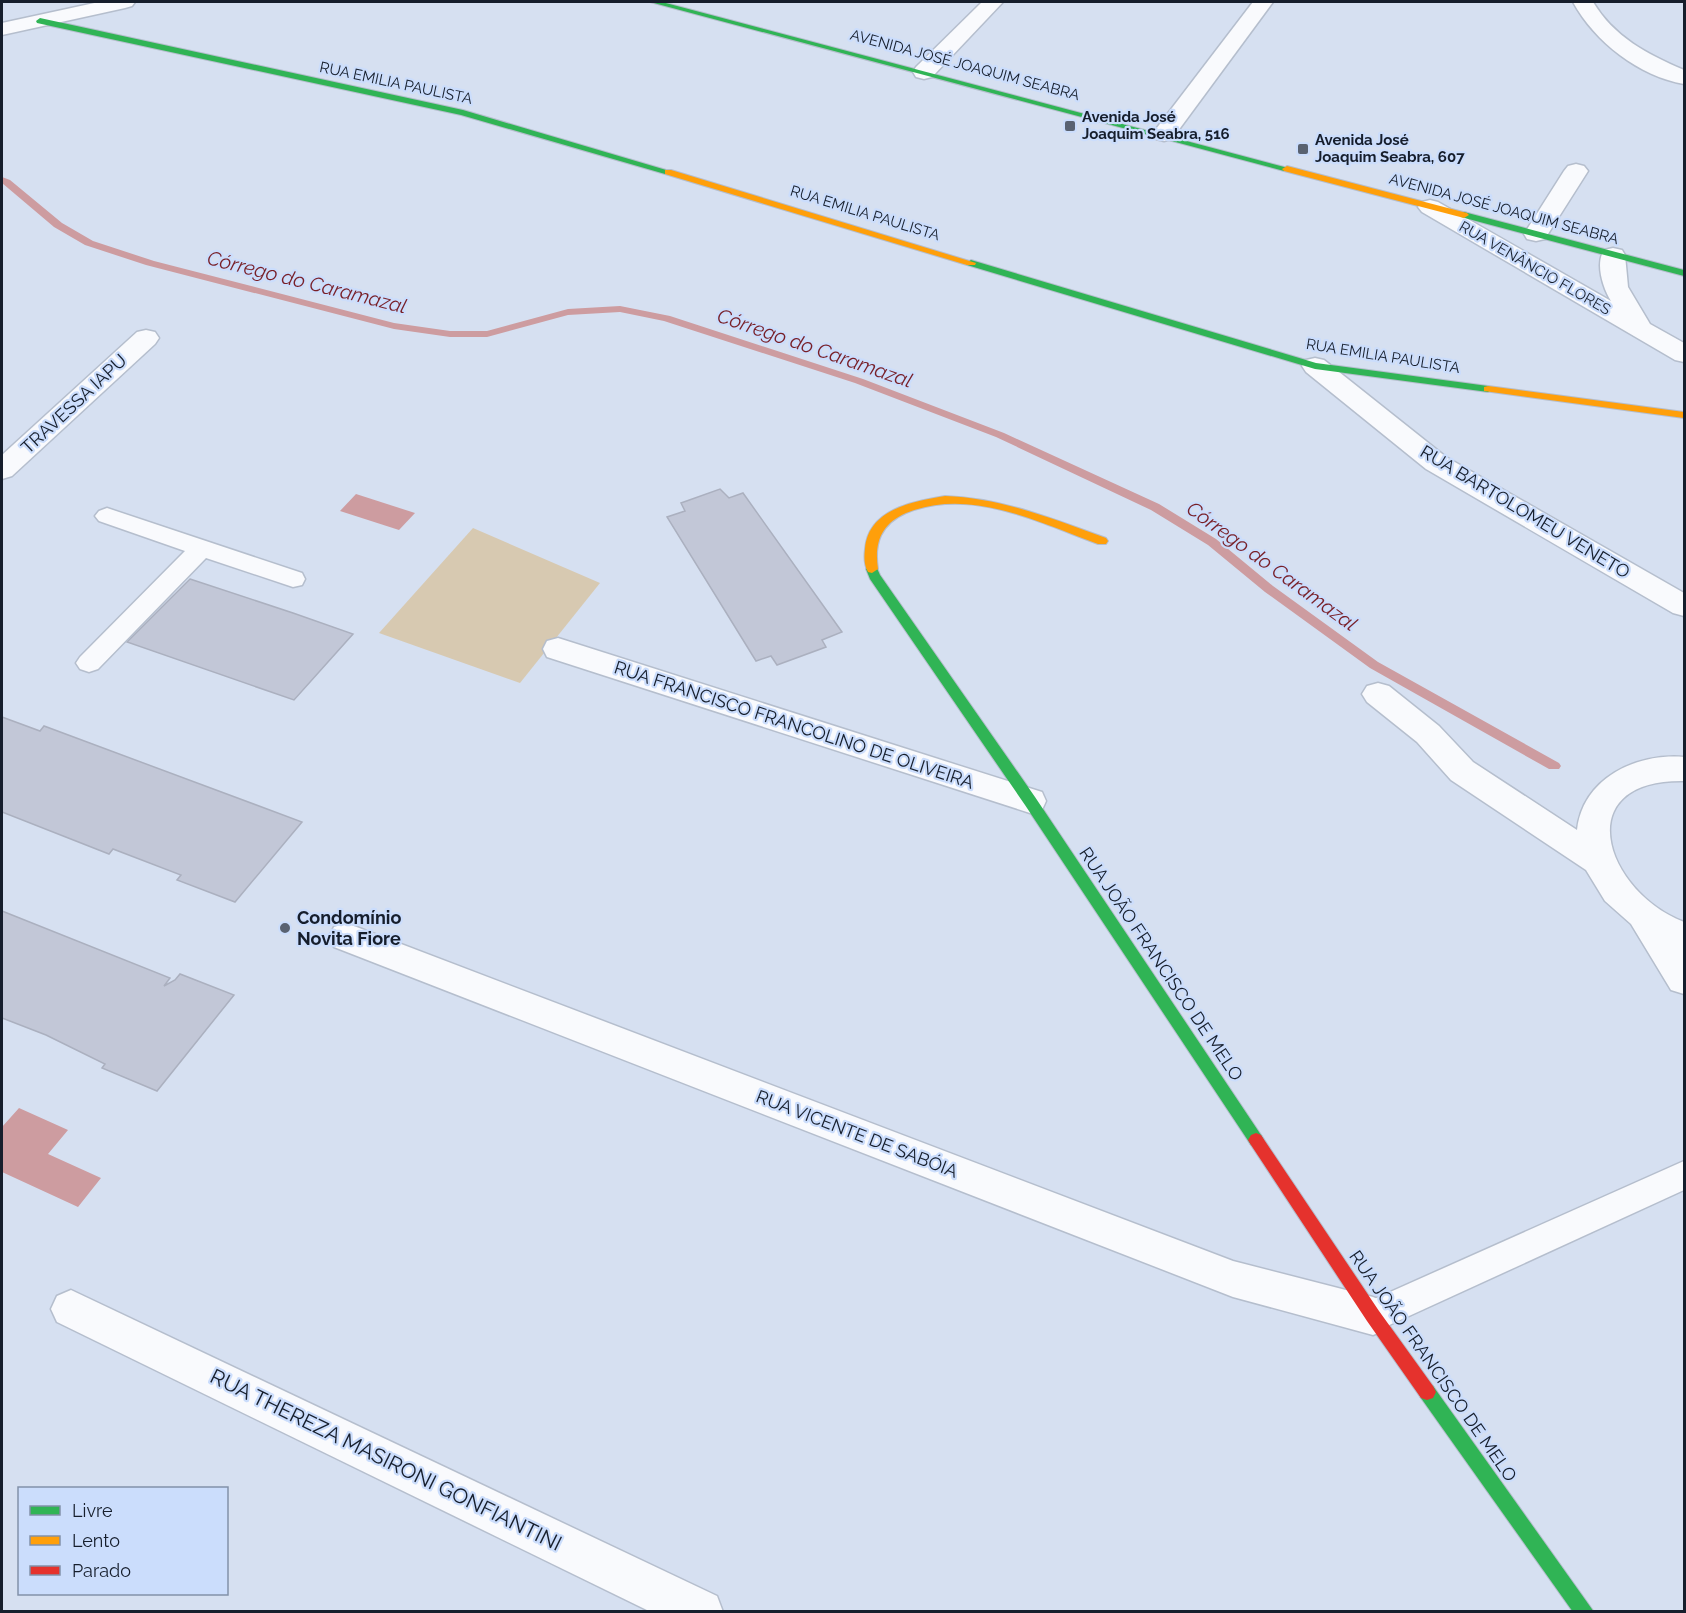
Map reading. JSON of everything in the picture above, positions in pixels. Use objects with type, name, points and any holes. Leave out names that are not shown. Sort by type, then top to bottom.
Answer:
[{"type":"street","points":[[2,29],[125,2]]},
{"type":"street","name":"AVENIDA JOSÉ JOAQUIM SEABRA","points":[[654,2],[1164,134],[1430,207],[1684,273]]},
{"type":"street","points":[[924,72],[993,2]]},
{"type":"street","points":[[1164,134],[1263,2]]},
{"type":"street","points":[[1583,2],[1597,24],[1616,44],[1645,61],[1684,78]]},
{"type":"street","name":"RUA EMILIA PAULISTA","points":[[40,21],[463,113],[551,137],[1315,366],[1684,415]]},
{"type":"street","points":[[1536,234],[1576,171]]},
{"type":"street","name":"RUA VENÂNCIO FLORES","points":[[1430,207],[1684,354]]},
{"type":"street","name":"RUA VENÂNCIO FLORES","points":[[1613,255],[1615,287],[1640,329]]},
{"type":"street","name":"TRAVESSA IAPU","points":[[2,470],[146,338]]},
{"type":"street","name":"RUA BARTOLOMEU VENETO","points":[[1315,366],[1436,463],[1684,606]]},
{"type":"street","name":"RUA JOÃO FRANCISCO DE MELO","points":[[1102,541],[976,499],[941,499],[905,508],[895,513],[871,534],[869,564],[874,576],[1030,801],[1373,1316],[1585,1611]]},
{"type":"street","name":"RUA FRANCISCO FRANCOLINO DE OLIVEIRA","points":[[558,649],[1030,801]]},
{"type":"street","points":[[1378,694],[1428,734],[1462,771],[1596,860]]},
{"type":"street","points":[[1684,769],[1673,768],[1641,773],[1614,787],[1598,807],[1591,832],[1596,860],[1614,888],[1642,913],[1684,936]]},
{"type":"street","points":[[1642,913],[1684,980]]},
{"type":"street","name":"RUA VICENTE DE SABÓIA","points":[[346,937],[1233,1279],[1373,1316]]},
{"type":"street","name":"RUA THEREZA MASIRONI GONFIANTINI","points":[[70,1309],[701,1611]]},
{"type":"lane","points":[[106,516],[293,579]]},
{"type":"lane","points":[[89,663],[202,548]]},
{"type":"lane","points":[[1373,1316],[1684,1175]]},
{"type":"shaded area","points":[[356,494],[415,513],[399,530],[340,511]]},
{"type":"shaded area","points":[[473,528],[600,583],[520,683],[379,633]]},
{"type":"shaded area","points":[[19,1108],[68,1130],[48,1154],[101,1178],[78,1207],[2,1172],[2,1127]]},
{"type":"building","points":[[720,489],[729,498],[743,493],[842,632],[822,640],[826,647],[777,665],[771,656],[756,661],[667,517],[685,511],[681,503]]},
{"type":"building","points":[[190,579],[353,634],[294,700],[127,642]]},
{"type":"building","points":[[2,717],[40,731],[44,726],[302,822],[235,902],[177,880],[181,875],[113,849],[109,854],[2,812]]},
{"type":"building","points":[[2,911],[170,978],[164,986],[180,974],[234,995],[157,1091],[102,1068],[105,1064],[46,1035],[2,1018]]},
{"type":"waterway","name":"Córrego do Caramazal","points":[[2,180],[58,225],[89,243],[150,263],[394,326],[450,334],[487,334],[568,312],[620,309],[666,318],[859,381],[1000,435],[1155,507],[1212,542],[1269,589],[1374,665],[1554,766]]},
{"type":"traffic: fast","points":[[654,2],[1287,169]]},
{"type":"traffic: fast","points":[[40,21],[463,113],[668,172]]},
{"type":"traffic: fast","points":[[1464,215],[1684,273]]},
{"type":"traffic: fast","points":[[971,263],[1315,366],[1488,389]]},
{"type":"traffic: fast","points":[[872,569],[874,576],[1030,801],[1256,1140]]},
{"type":"traffic: fast","points":[[1427,1392],[1585,1612]]},
{"type":"traffic: slow","points":[[1287,169],[1464,215]]},
{"type":"traffic: slow","points":[[668,172],[971,263]]},
{"type":"traffic: slow","points":[[1488,389],[1684,415]]},
{"type":"traffic: slow","points":[[872,569],[870,552],[873,537],[887,519],[919,504],[945,500],[972,500],[998,505],[1102,541]]},
{"type":"traffic: jam","points":[[1256,1140],[1373,1316],[1427,1392]]},
{"type":"place","name":"Avenida José Joaquim Seabra, 516","points":[[1070,126]]},
{"type":"place","name":"Avenida José Joaquim Seabra, 607","points":[[1303,149]]},
{"type":"place","name":"Condomínio Novita Fiore","points":[[285,928]]}]
